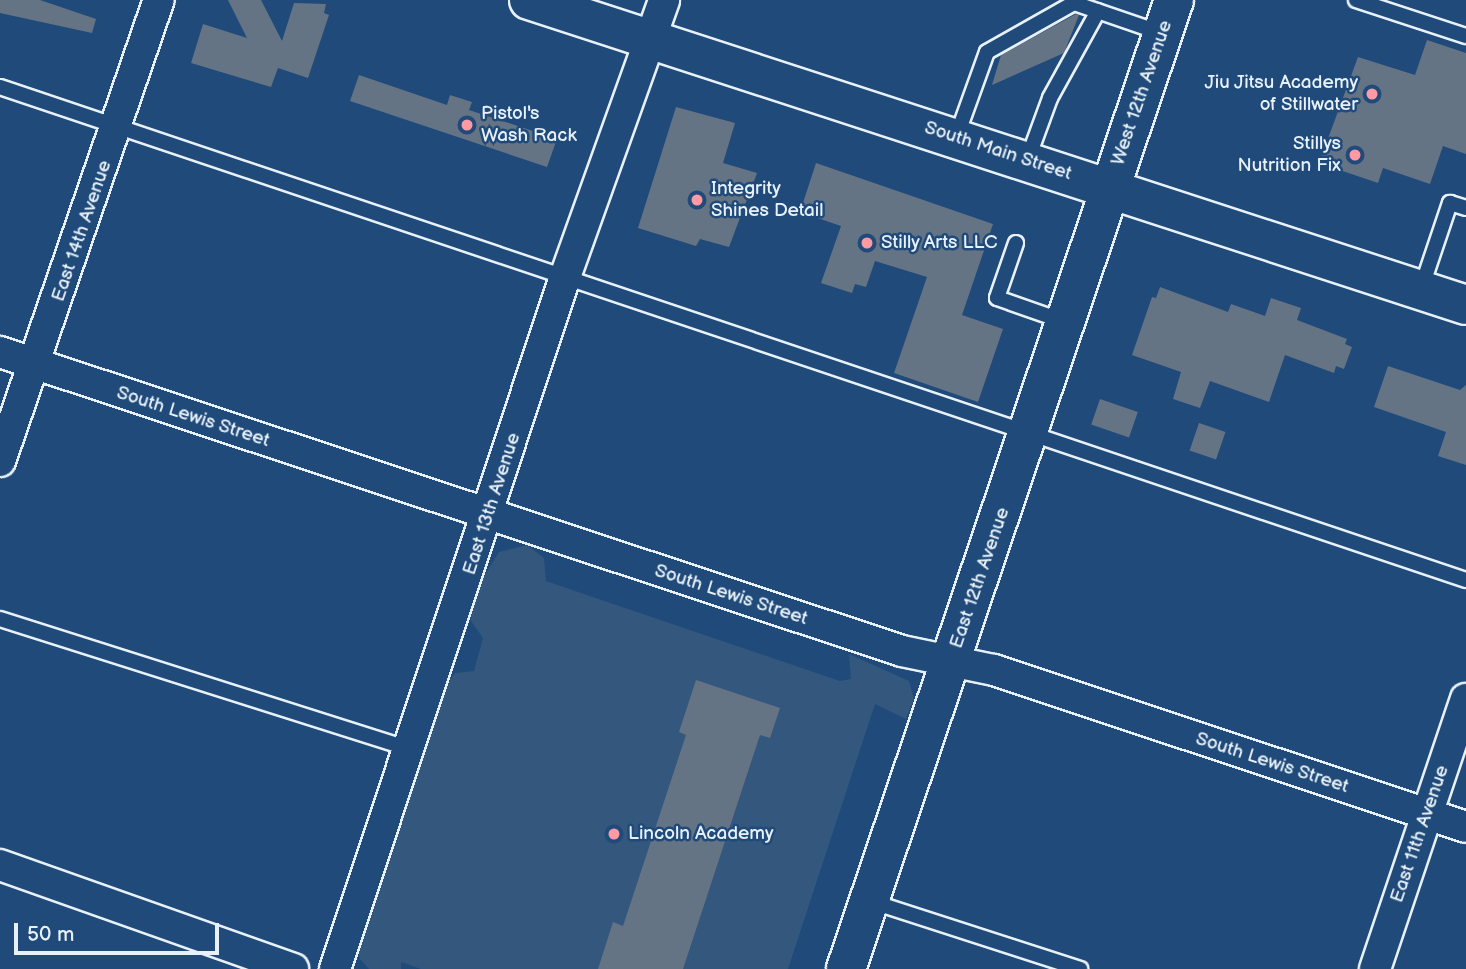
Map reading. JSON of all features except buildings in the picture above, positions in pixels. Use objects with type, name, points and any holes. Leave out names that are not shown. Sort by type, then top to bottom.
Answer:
[{"type":"main road","name":"South Main Street","points":[[529,0],[1109,186],[1466,305]]},
{"type":"main road","name":"West 12th Avenue","points":[[1109,186],[1169,17]]},
{"type":"main road","name":"East 12th Avenue","points":[[846,969],[1029,433],[1109,186]]},
{"type":"street","name":"East 14th Avenue","points":[[0,461],[118,126],[159,0]]},
{"type":"street","name":"East 13th Avenue","points":[[335,969],[411,750],[565,277],[664,0]]},
{"type":"street","name":"South Lewis Street","points":[[0,352],[487,516],[902,651],[994,670],[1466,827]]},
{"type":"street","name":"East 11th Avenue","points":[[1375,969],[1466,699]]},
{"type":"street","points":[[0,865],[293,969]]},
{"type":"lane","points":[[1356,0],[1466,36]]},
{"type":"lane","points":[[956,138],[987,52],[1074,3],[1098,11],[1169,17]]},
{"type":"lane","points":[[1027,160],[1050,98],[1098,11]]},
{"type":"lane","points":[[0,87],[1466,580]]},
{"type":"lane","points":[[1421,290],[1450,203],[1466,208]]},
{"type":"lane","points":[[1016,243],[997,298],[1065,322]]},
{"type":"lane","points":[[0,619],[411,750]]},
{"type":"lane","points":[[869,900],[1080,969]]},
{"type":"shaded area","name":"Lincoln Academy","points":[[527,545],[544,558],[546,581],[840,681],[851,679],[849,654],[909,681],[914,699],[906,719],[875,704],[788,969],[421,969],[401,962],[401,969],[369,969],[360,959],[358,949],[445,687],[455,673],[474,671],[483,638],[471,621],[472,596],[499,552]]},
{"type":"place","name":"Jiu Jitsu Academy of Stillwater","points":[[1372,94]]},
{"type":"place","name":"Pistol's Wash Rack","points":[[467,125]]},
{"type":"place","name":"Stillys Nutrition Fix","points":[[1355,155]]},
{"type":"place","name":"Integrity Shines Detail","points":[[697,200]]},
{"type":"place","name":"Stilly Arts LLC","points":[[867,243]]},
{"type":"place","name":"Lincoln Academy","points":[[614,834]]}]
